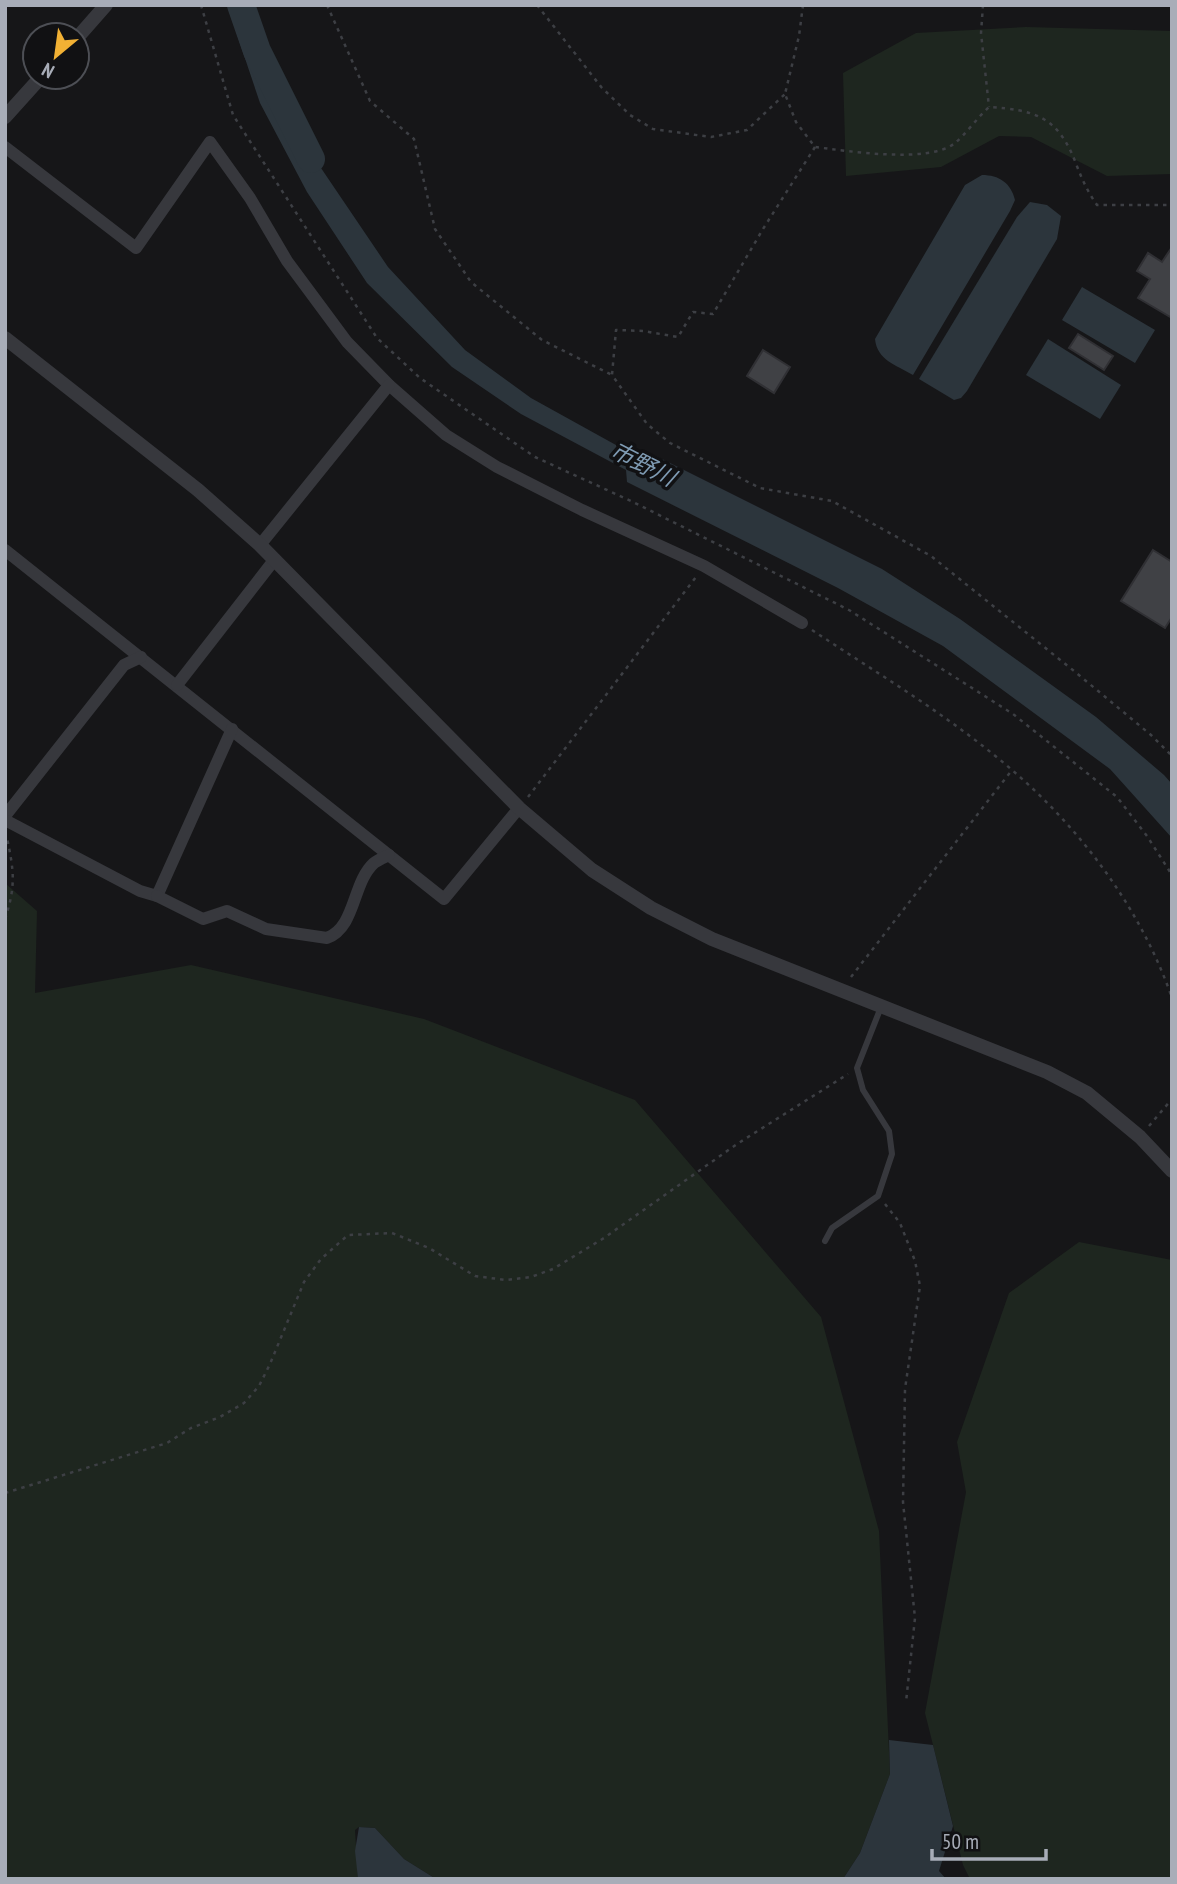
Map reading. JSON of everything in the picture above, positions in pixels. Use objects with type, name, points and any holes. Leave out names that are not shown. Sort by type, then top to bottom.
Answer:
[{"type":"street","points":[[91,22],[106,5]]},
{"type":"street","points":[[5,117],[28,91]]},
{"type":"street","points":[[5,147],[136,248],[210,142],[250,198],[287,261],[347,342],[388,385],[446,435],[496,467],[704,566],[802,623]]},
{"type":"street","points":[[5,338],[198,490],[260,545],[519,808],[592,870],[651,908],[712,939],[1047,1072],[1087,1093],[1140,1137],[1172,1171]]},
{"type":"street","points":[[260,545],[388,385]]},
{"type":"street","points":[[5,551],[444,899],[519,808]]},
{"type":"street","points":[[177,685],[275,559]]},
{"type":"street","points":[[141,657],[124,665],[5,818],[140,891],[157,896],[203,919],[227,911],[266,929],[327,938],[336,935],[344,926],[356,892],[373,864],[389,855]]},
{"type":"street","points":[[157,896],[232,729]]},
{"type":"lane","points":[[825,1241],[832,1228],[878,1196],[892,1154],[889,1131],[863,1090],[857,1068],[881,1007]]},
{"type":"path","points":[[201,5],[233,115],[377,338],[420,378],[535,457],[632,501],[849,610],[1013,713],[1117,797],[1172,875]]},
{"type":"path","points":[[327,5],[370,101],[414,139],[435,229],[471,282],[542,340],[612,376],[647,424],[670,443],[760,488],[832,501],[931,556],[1074,671],[1172,755]]},
{"type":"path","points":[[537,5],[602,88],[630,115],[653,129],[711,137],[747,130],[785,94],[799,36],[803,5]]},
{"type":"path","points":[[785,94],[796,122],[815,147],[863,153],[926,153],[941,150],[955,143],[989,107],[981,33],[984,5]]},
{"type":"path","points":[[989,107],[1029,112],[1047,121],[1063,135],[1088,193],[1097,205],[1172,205]]},
{"type":"path","points":[[612,376],[616,330],[678,337],[693,312],[713,314],[815,147]]},
{"type":"path","points":[[519,808],[704,566]]},
{"type":"path","points":[[802,623],[915,698],[1012,770],[1058,814],[1095,858],[1122,898],[1161,966],[1172,998]]},
{"type":"path","points":[[841,991],[1012,770]]},
{"type":"path","points":[[5,827],[15,874],[12,900],[5,919]]},
{"type":"path","points":[[5,1493],[167,1443],[191,1428],[220,1417],[244,1403],[271,1364],[304,1282],[321,1258],[348,1235],[392,1233],[429,1248],[475,1276],[506,1280],[531,1277],[552,1269],[604,1238],[737,1144],[857,1068]]},
{"type":"path","points":[[1140,1137],[1172,1099]]},
{"type":"path","points":[[878,1196],[900,1223],[915,1261],[920,1286],[905,1389],[903,1502],[915,1618],[906,1702]]},
{"type":"shaded area","points":[[1026,27],[1172,31],[1172,174],[1107,176],[1031,137],[999,136],[941,167],[846,176],[843,73],[916,33]]},
{"type":"shaded area","points":[[5,883],[37,911],[35,993],[191,965],[424,1019],[635,1100],[821,1317],[879,1531],[890,1774],[860,1853],[843,1879],[436,1879],[404,1859],[375,1828],[359,1827],[355,1830],[358,1879],[5,1879]]},
{"type":"shaded area","points":[[1079,1242],[1172,1260],[1172,1879],[970,1879],[963,1865],[925,1713],[966,1492],[957,1442],[1009,1293]]},
{"type":"water","points":[[227,5],[247,5],[277,103],[388,267],[465,350],[531,398],[634,455],[644,450],[882,569],[960,619],[1096,717],[1164,775],[1172,784],[1172,838],[1110,769],[943,646],[838,588],[627,482],[626,470],[521,414],[452,367],[367,283],[307,192],[260,103]]},
{"type":"water","points":[[982,175],[1003,181],[1011,189],[1015,200],[913,375],[883,357],[875,339],[965,185]]},
{"type":"water","points":[[1030,202],[1047,205],[1061,216],[1057,239],[967,391],[961,398],[954,400],[919,379],[1017,217]]},
{"type":"water","points":[[1082,287],[1155,330],[1135,363],[1062,320]]},
{"type":"water","points":[[1048,339],[1121,385],[1100,419],[1026,375]]},
{"type":"water","points":[[889,1740],[933,1745],[953,1826],[939,1871],[946,1879],[843,1879],[860,1853],[890,1774]]},
{"type":"water","points":[[359,1827],[375,1828],[404,1859],[436,1879],[358,1879],[355,1851]]},
{"type":"building","points":[[1172,247],[1172,318],[1138,298],[1150,279],[1137,271],[1148,253],[1162,262]]},
{"type":"building","points":[[1078,334],[1113,356],[1104,370],[1069,348]]},
{"type":"building","points":[[763,350],[790,367],[774,393],[747,376]]},
{"type":"building","points":[[1153,550],[1172,562],[1172,617],[1165,628],[1121,601]]},
{"type":"waterway","name":"市野川","points":[[241,5],[257,51],[311,159]]}]
